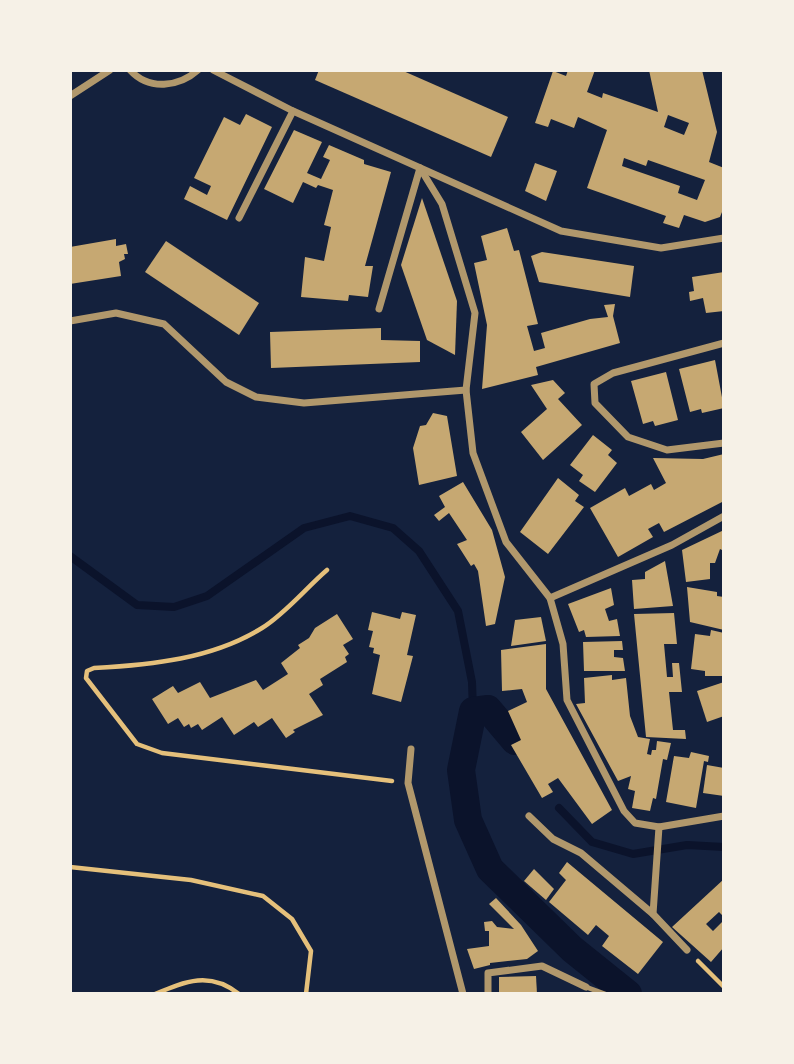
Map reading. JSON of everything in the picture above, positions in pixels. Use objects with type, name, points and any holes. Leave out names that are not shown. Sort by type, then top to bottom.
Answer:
[{"type":"street","points":[[70,96],[110,70]]},
{"type":"street","points":[[130,70],[151,83],[171,85],[189,79],[198,70]]},
{"type":"street","points":[[213,70],[293,111],[561,231],[661,248],[724,238]]},
{"type":"street","points":[[239,218],[293,111]]},
{"type":"street","points":[[379,309],[420,168]]},
{"type":"street","points":[[420,168],[442,204],[475,313],[466,390],[473,453],[506,542],[550,598],[563,644],[567,701],[624,811],[635,823],[659,827],[724,816]]},
{"type":"street","points":[[70,321],[116,313],[164,324],[226,382],[256,397],[304,403],[466,390]]},
{"type":"street","points":[[724,343],[613,373],[594,384],[595,403],[628,437],[667,450],[724,443]]},
{"type":"street","points":[[550,598],[672,545],[724,516]]},
{"type":"street","points":[[411,749],[408,783],[463,994]]},
{"type":"street","points":[[529,816],[553,839],[581,853],[653,914],[687,950]]},
{"type":"street","points":[[653,914],[659,827]]},
{"type":"street","points":[[488,994],[488,974],[541,966],[586,987]]},
{"type":"lane","points":[[586,987],[605,994]]},
{"type":"path","points":[[327,570],[263,628],[166,663],[94,668],[87,670],[86,678],[137,744],[162,753],[408,783]]},
{"type":"path","points":[[70,867],[191,880],[263,897],[292,919],[311,951],[306,994]]},
{"type":"path","points":[[687,950],[724,986]]},
{"type":"path","points":[[155,994],[191,979],[226,984],[239,994]]},
{"type":"building","points":[[319,70],[401,70],[508,117],[491,157],[315,80]]},
{"type":"building","points":[[568,70],[595,70],[587,92],[602,98],[603,93],[658,112],[649,70],[702,70],[717,132],[709,162],[724,168],[724,207],[720,217],[705,222],[684,215],[679,228],[663,223],[666,216],[587,188],[607,130],[578,117],[574,128],[551,119],[548,127],[535,123],[553,71],[566,76]],"holes":[[[668,115],[689,123],[684,135],[664,127]],[[624,158],[646,166],[648,160],[705,180],[697,200],[678,193],[680,186],[622,166]]]},
{"type":"building","points":[[246,114],[272,127],[227,220],[184,199],[190,186],[207,195],[211,186],[194,178],[224,117],[240,125]]},
{"type":"building","points":[[294,130],[322,142],[307,173],[321,179],[330,160],[323,157],[329,145],[364,160],[364,164],[391,172],[365,266],[373,266],[368,297],[349,295],[348,301],[301,297],[305,257],[324,261],[331,227],[324,225],[333,190],[318,185],[316,188],[303,182],[293,203],[264,189]]},
{"type":"building","points":[[535,163],[557,171],[546,201],[525,191]]},
{"type":"building","points":[[422,198],[457,301],[455,355],[427,340],[401,265]]},
{"type":"building","points":[[507,228],[514,251],[519,250],[538,324],[527,326],[534,351],[545,348],[541,333],[590,319],[608,317],[604,305],[615,304],[613,316],[620,343],[536,367],[538,375],[482,389],[487,325],[474,263],[487,260],[481,236]]},
{"type":"building","points":[[116,239],[116,246],[126,244],[128,254],[124,254],[125,259],[119,262],[121,276],[70,284],[70,247]]},
{"type":"building","points":[[166,241],[259,303],[239,335],[145,272]]},
{"type":"building","points":[[542,252],[634,266],[630,297],[539,282],[531,256]]},
{"type":"building","points":[[724,272],[724,311],[706,313],[703,298],[690,301],[689,292],[694,291],[692,277]]},
{"type":"building","points":[[381,328],[381,340],[420,341],[420,362],[271,368],[270,332]]},
{"type":"building","points":[[715,360],[724,408],[702,413],[701,409],[690,412],[679,369]]},
{"type":"building","points":[[666,372],[678,420],[655,426],[653,421],[643,424],[631,381]]},
{"type":"building","points":[[553,380],[565,393],[558,399],[582,425],[543,460],[521,432],[547,409],[531,385]]},
{"type":"building","points":[[433,413],[447,416],[457,476],[419,485],[413,448],[420,426],[426,425]]},
{"type":"building","points":[[593,435],[612,450],[608,455],[617,463],[595,492],[579,481],[583,475],[570,465]]},
{"type":"building","points":[[724,454],[724,501],[664,532],[659,523],[648,529],[653,537],[618,557],[590,508],[625,488],[629,496],[651,484],[654,490],[666,483],[653,458],[703,459]]},
{"type":"building","points":[[558,478],[579,495],[575,501],[584,507],[548,554],[520,532]]},
{"type":"building","points":[[463,482],[492,530],[505,577],[495,624],[486,626],[478,571],[474,564],[471,566],[457,544],[467,540],[449,513],[439,521],[434,515],[445,507],[439,496]]},
{"type":"building","points":[[724,530],[724,551],[720,549],[715,563],[710,563],[710,579],[686,582],[682,550]]},
{"type":"building","points":[[665,561],[673,606],[634,609],[632,580],[645,579],[645,572]]},
{"type":"building","points":[[687,587],[717,592],[717,596],[724,597],[724,630],[690,622]]},
{"type":"building","points":[[611,588],[614,605],[605,609],[609,621],[617,619],[620,636],[586,637],[584,630],[579,632],[568,604]]},
{"type":"building","points":[[372,612],[400,619],[402,612],[416,615],[407,655],[413,656],[401,702],[372,694],[380,655],[373,653],[374,648],[369,647],[373,631],[368,630]]},
{"type":"building","points":[[674,613],[677,644],[664,644],[667,677],[673,677],[672,663],[679,663],[682,692],[669,692],[673,730],[685,730],[686,739],[646,737],[634,614]]},
{"type":"building","points":[[337,614],[353,639],[343,645],[349,654],[345,657],[347,662],[320,679],[323,685],[309,694],[323,715],[293,730],[295,732],[286,738],[272,718],[258,727],[254,722],[234,735],[222,717],[202,730],[198,724],[191,728],[189,724],[184,727],[178,718],[168,724],[152,699],[173,686],[178,693],[200,682],[210,698],[256,680],[263,690],[288,674],[281,663],[300,648],[298,645],[309,638],[315,628]]},
{"type":"building","points":[[541,617],[546,641],[511,646],[515,620]]},
{"type":"building","points":[[711,630],[724,633],[724,676],[705,676],[705,671],[691,669],[695,634],[710,636]]},
{"type":"building","points":[[622,641],[623,650],[614,650],[614,657],[623,658],[625,671],[584,671],[583,642]]},
{"type":"building","points":[[546,644],[546,689],[612,810],[592,824],[558,778],[548,784],[553,792],[542,798],[511,745],[521,740],[508,711],[527,702],[522,689],[502,691],[501,650]]},
{"type":"building","points":[[612,675],[612,680],[626,678],[630,716],[638,737],[650,739],[647,754],[651,755],[652,750],[656,750],[657,741],[671,743],[667,760],[663,759],[656,799],[653,798],[650,811],[632,808],[635,791],[628,789],[631,776],[618,781],[576,704],[585,703],[584,678]]},
{"type":"building","points":[[724,682],[724,716],[707,722],[697,691]]},
{"type":"building","points":[[691,752],[709,756],[708,762],[704,761],[696,808],[666,802],[674,756],[689,758]]},
{"type":"building","points":[[707,765],[724,768],[724,796],[703,793]]},
{"type":"building","points":[[567,862],[663,942],[638,974],[602,946],[609,936],[596,925],[588,935],[549,902],[566,880],[559,873]]},
{"type":"building","points":[[534,869],[554,889],[546,900],[524,881]]},
{"type":"building","points":[[724,879],[724,917],[719,912],[706,924],[713,931],[724,920],[724,947],[711,962],[672,927]]},
{"type":"building","points":[[496,898],[521,925],[538,951],[527,959],[490,963],[474,969],[467,949],[489,946],[489,931],[485,931],[484,922],[492,921],[497,927],[514,929],[489,904]]},
{"type":"building","points":[[536,976],[537,994],[499,994],[499,977]]},
{"type":"waterway","points":[[70,556],[137,605],[174,607],[207,596],[304,528],[350,516],[393,528],[419,551],[458,611],[472,682],[473,711]]},
{"type":"waterway","points":[[515,741],[488,709],[473,711],[461,770],[468,820],[490,869],[572,949],[628,994]]},
{"type":"waterway","points":[[559,808],[592,842],[633,854],[687,845],[724,847]]}]
